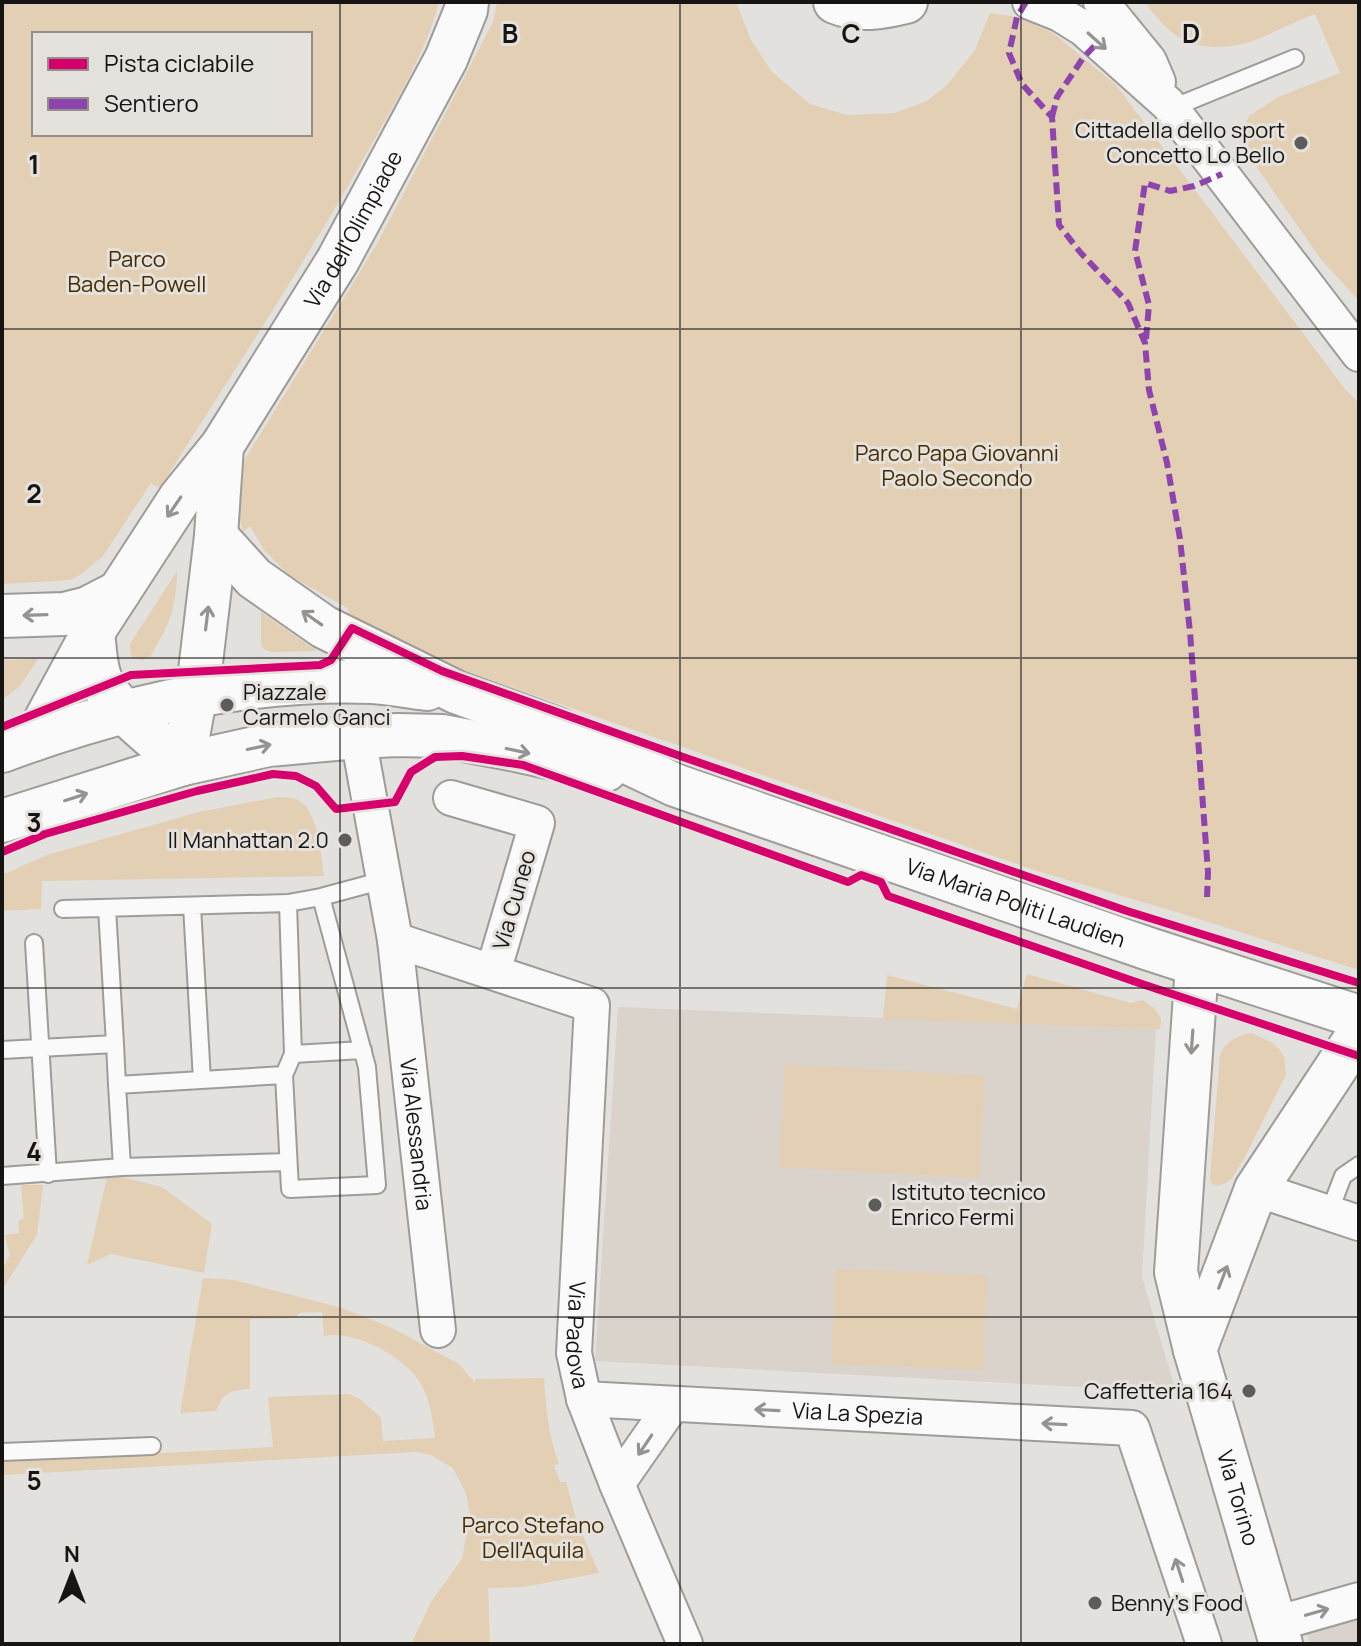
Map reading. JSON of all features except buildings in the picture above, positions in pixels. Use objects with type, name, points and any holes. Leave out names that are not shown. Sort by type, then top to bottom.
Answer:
[{"type":"street","name":"Via dell'Olimpiade","points":[[18,745],[180,498],[222,446],[338,260],[446,59],[467,2]]},
{"type":"street","points":[[835,2],[850,8],[906,2]]},
{"type":"street","points":[[1030,2],[1060,14],[1084,29],[1170,106],[1359,354]]},
{"type":"street","points":[[1101,2],[1149,61],[1170,106]]},
{"type":"street","points":[[183,764],[196,695],[216,536],[222,446]]},
{"type":"street","points":[[216,536],[254,578],[324,627],[456,692],[555,728],[675,785]]},
{"type":"street","points":[[2,616],[64,614],[88,608],[119,592]]},
{"type":"street","points":[[93,632],[101,681],[125,712],[183,764]]},
{"type":"street","points":[[18,745],[125,712],[196,695],[250,687],[375,682],[456,692]]},
{"type":"street","points":[[2,821],[183,764],[269,745],[358,737],[442,736],[675,785]]},
{"type":"street","name":"Via Alessandria","points":[[358,737],[395,940],[438,1330]]},
{"type":"street","name":"Via Maria Politi Laudien","points":[[675,785],[1197,965],[1359,1017]]},
{"type":"street","name":"Via Cuneo","points":[[451,798],[537,823],[493,972]]},
{"type":"street","points":[[395,940],[493,972]]},
{"type":"street","name":"Via Torino","points":[[1197,965],[1176,1272],[1273,1637]]},
{"type":"street","name":"Via Padova","points":[[493,972],[592,1005],[574,1353],[584,1399],[685,1644]]},
{"type":"street","points":[[1195,1350],[1252,1198],[1359,1033]]},
{"type":"street","points":[[1181,1193],[1212,1214],[1229,1214],[1252,1198],[1344,1218]]},
{"type":"street","name":"Via La Spezia","points":[[584,1399],[1132,1428],[1204,1644]]},
{"type":"street","points":[[617,1484],[672,1405]]},
{"type":"street","points":[[1273,1637],[1359,1600]]},
{"type":"lane","points":[[1170,106],[1295,58]]},
{"type":"lane","points":[[63,909],[288,903],[384,880]]},
{"type":"lane","points":[[288,903],[293,1054],[284,1075],[290,1189],[377,1185],[367,1067],[321,897]]},
{"type":"lane","points":[[192,906],[202,1080]]},
{"type":"lane","points":[[107,908],[122,1167]]},
{"type":"lane","points":[[34,943],[48,1174]]},
{"type":"lane","points":[[2,1050],[115,1044]]},
{"type":"lane","points":[[293,1054],[363,1050]]},
{"type":"lane","points":[[117,1085],[284,1075]]},
{"type":"lane","points":[[2,1176],[122,1167],[288,1162]]},
{"type":"lane","points":[[1344,1218],[1343,1176],[1359,1165]]},
{"type":"lane","points":[[2,1452],[152,1446]]},
{"type":"shaded area","name":"Istituto tecnico Enrico Fermi","points":[[618,1007],[1156,1029],[1142,1277],[1176,1392],[595,1361]]},
{"type":"shaded area","points":[[1359,1619],[1359,1644],[1310,1644],[1307,1634]]},
{"type":"green space","name":"Parco Baden-Powell","points":[[2,2],[439,2],[426,41],[386,120],[290,282],[160,488],[151,483],[103,556],[73,579],[2,584]]},
{"type":"green space","name":"Parco Papa Giovanni Paolo Secondo","points":[[497,2],[736,2],[751,40],[772,72],[810,104],[847,115],[895,113],[927,101],[947,85],[975,50],[990,13],[1017,17],[1053,33],[1115,84],[1345,389],[1359,403],[1359,970],[1034,870],[463,670],[350,618],[347,608],[289,575],[264,550],[250,526],[243,532],[236,502],[242,464],[377,244],[493,22]]},
{"type":"green space","name":"Cittadella dello sport Concetto Lo Bello","points":[[1145,2],[1359,2],[1359,301],[1320,258],[1246,152],[1241,134],[1249,116],[1278,97],[1340,73],[1315,14],[1258,39],[1215,47],[1183,40],[1158,19]]},
{"type":"green space","points":[[177,571],[173,607],[163,635],[150,657],[141,660],[133,658],[130,644]]},
{"type":"green space","points":[[261,612],[317,651],[265,650],[261,645]]},
{"type":"green space","points":[[38,659],[20,686],[2,700],[2,660]]},
{"type":"green space","points":[[277,797],[296,799],[310,812],[318,833],[324,876],[42,881],[41,909],[2,911],[2,875],[47,855],[199,812]]},
{"type":"green space","points":[[1027,974],[1131,1003],[1142,1000],[1155,1009],[1161,1019],[1160,1029],[883,1019],[887,975],[1017,1009]]},
{"type":"green space","points":[[1251,1033],[1273,1043],[1280,1050],[1286,1075],[1232,1178],[1218,1186],[1212,1184],[1210,1178],[1220,1055],[1232,1040]]},
{"type":"green space","points":[[785,1064],[985,1076],[979,1178],[779,1167]]},
{"type":"green space","points":[[117,1176],[162,1187],[212,1224],[204,1273],[111,1254],[87,1265],[107,1177]]},
{"type":"green space","points":[[21,1185],[43,1185],[37,1235],[2,1290],[2,1270],[10,1255],[5,1235],[19,1233],[18,1221],[24,1218]]},
{"type":"green space","points":[[835,1269],[987,1275],[983,1370],[831,1364]]},
{"type":"green space","name":"Parco Stefano Dell'Aquila","points":[[203,1278],[234,1280],[342,1308],[392,1328],[459,1364],[476,1384],[475,1379],[544,1378],[550,1432],[559,1464],[554,1465],[560,1482],[566,1482],[577,1522],[599,1573],[524,1587],[488,1588],[490,1644],[413,1644],[431,1602],[462,1559],[470,1514],[466,1493],[453,1468],[431,1455],[416,1452],[2,1475],[2,1462],[273,1447],[268,1397],[349,1394],[360,1399],[381,1418],[383,1441],[435,1438],[427,1397],[414,1374],[392,1355],[364,1341],[336,1335],[324,1336],[322,1312],[298,1313],[297,1318],[250,1319],[250,1389],[228,1393],[216,1411],[180,1413]]},
{"type":"marked path","points":[[1026,2],[1017,17],[1009,53],[1022,84],[1052,117],[1059,225],[1128,303],[1145,343],[1149,390],[1167,463],[1180,539],[1190,632],[1208,872],[1207,897]]},
{"type":"marked path","points":[[1052,117],[1057,97],[1083,58],[1098,42]]},
{"type":"marked path","points":[[1146,339],[1149,305],[1135,251],[1145,183],[1170,191],[1194,186],[1222,174]]},
{"type":"cycle path","points":[[2,727],[131,675],[320,665],[331,660],[352,628],[442,671],[683,757],[1127,911],[1359,983]]},
{"type":"cycle path","points":[[2,852],[45,834],[197,791],[273,774],[296,776],[316,786],[336,809],[395,802],[411,772],[435,757],[462,756],[523,765],[848,882],[861,875],[881,882],[888,896],[1359,1056]]},
{"type":"place","name":"Cittadella dello sport Concetto Lo Bello","points":[[1301,143]]},
{"type":"place","name":"Piazzale Carmelo Ganci","points":[[227,705]]},
{"type":"place","name":"Il Manhattan 2.0","points":[[345,840]]},
{"type":"place","name":"Istituto tecnico Enrico Fermi","points":[[875,1205]]},
{"type":"place","name":"Caffetteria 164","points":[[1249,1391]]},
{"type":"place","name":"Benny's Food","points":[[1095,1603]]}]
